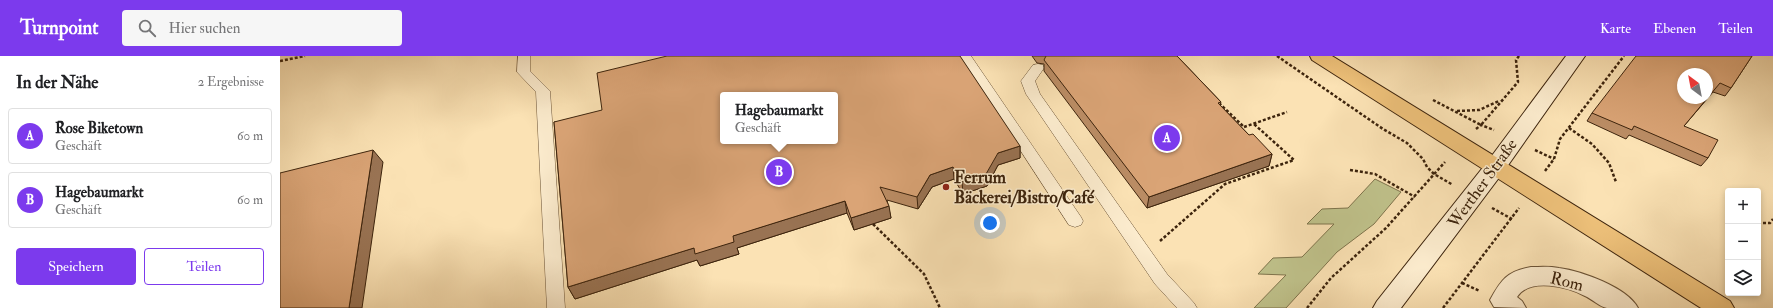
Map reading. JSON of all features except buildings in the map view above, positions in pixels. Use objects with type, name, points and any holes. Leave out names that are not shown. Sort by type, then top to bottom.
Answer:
[{"type":"main road","points":[[1319,56],[1721,308]]},
{"type":"main road","name":"Werther Straße","points":[[1386,308],[1496,166],[1576,56]]},
{"type":"main road","name":"Rom","points":[[1513,308],[1503,300],[1513,284],[1528,277],[1549,275],[1575,280],[1589,286],[1602,292],[1625,308]]},
{"type":"lane","points":[[524,56],[523,72],[543,91],[556,308]]},
{"type":"lane","points":[[965,56],[1075,221]]},
{"type":"lane","points":[[1038,68],[1028,81],[1033,94],[1161,279],[1188,308]]},
{"type":"path","points":[[280,61],[305,56]]},
{"type":"path","points":[[1278,56],[1384,129],[1407,143],[1423,159],[1434,174],[1386,228],[1331,278],[1307,308]]},
{"type":"path","points":[[1428,97],[1481,125],[1518,82],[1516,60],[1519,56]]},
{"type":"path","points":[[1216,100],[1244,127]]},
{"type":"path","points":[[1435,101],[1458,111],[1469,112],[1490,107],[1501,100]]},
{"type":"path","points":[[1238,129],[1287,112]]},
{"type":"path","points":[[1144,255],[1225,184],[1294,160],[1254,124]]},
{"type":"path","points":[[1569,128],[1592,144],[1609,163],[1616,182]]},
{"type":"path","points":[[1350,170],[1375,174],[1416,196]]},
{"type":"path","points":[[1761,223],[1770,223],[1773,219]]},
{"type":"path","points":[[873,224],[924,274],[940,308]]},
{"type":"green space","points":[[1375,179],[1401,192],[1374,224],[1337,252],[1286,308],[1254,308],[1286,275],[1258,274],[1273,258],[1302,257],[1334,224],[1307,224],[1322,209],[1348,208]]},
{"type":"place","name":"Rose Biketown","points":[[1167,138]]},
{"type":"place","name":"Hagebaumarkt","points":[[779,172]]},
{"type":"place","name":"Ferrum Bäckerei/Bistro/Café","points":[[946,187]]}]
